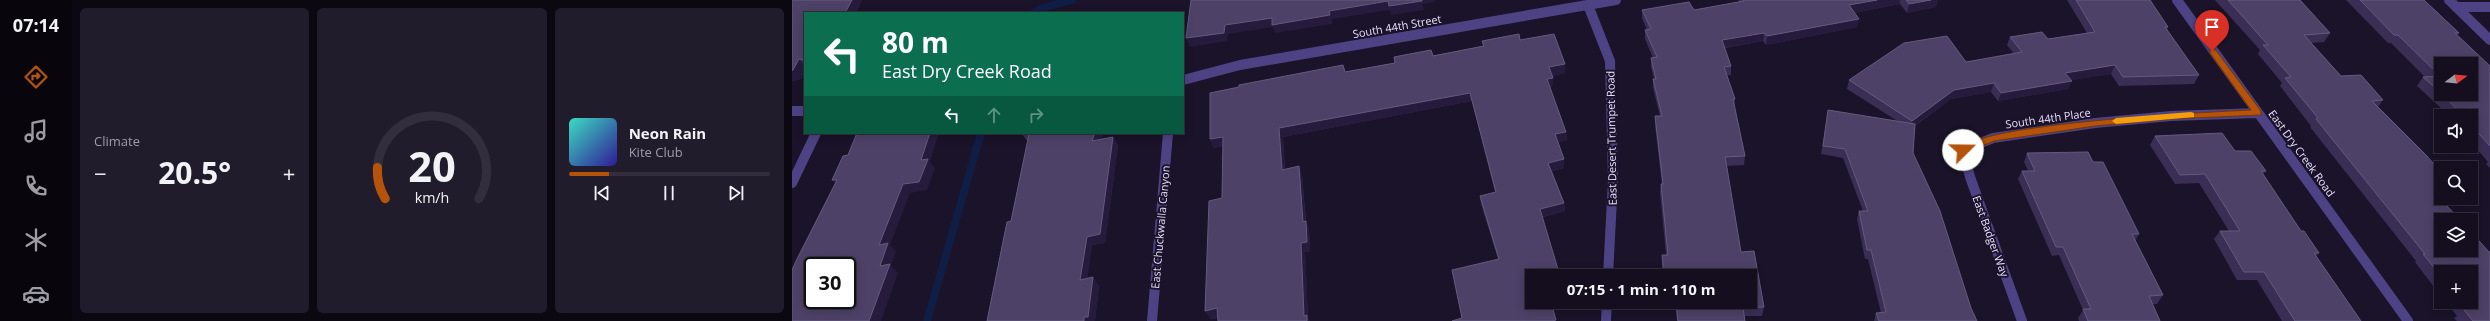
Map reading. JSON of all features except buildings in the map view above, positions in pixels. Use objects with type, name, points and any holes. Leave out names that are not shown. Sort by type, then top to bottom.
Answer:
[{"type":"street","name":"South 44th Street","points":[[1184,80],[1240,65],[1616,0]]},
{"type":"street","name":"East Dry Creek Road","points":[[2177,0],[2408,321]]},
{"type":"street","points":[[2449,0],[2490,40]]},
{"type":"street","name":"East Desert Trumpet Road","points":[[1588,5],[1610,61],[1613,180],[1608,269]]},
{"type":"street","points":[[2456,7],[2490,7]]},
{"type":"street","points":[[792,111],[804,111]]},
{"type":"street","name":"South 44th Place","points":[[1963,150],[1993,138],[2095,123],[2171,116],[2258,113]]},
{"type":"street","points":[[792,183],[816,134]]},
{"type":"street","name":"East Chuckwalla Canyon","points":[[1152,321],[1168,134]]},
{"type":"street","name":"East Badger Way","points":[[1963,150],[1970,177],[2022,321]]},
{"type":"street","points":[[1606,321],[1607,309]]},
{"type":"waterway","points":[[1036,12],[1042,8],[1072,0]]},
{"type":"waterway","points":[[927,321],[981,134]]},
{"type":"slow traffic","points":[[2116,121],[2191,115]]},
{"type":"route","points":[[1963,150],[1993,138],[2095,123],[2171,116],[2258,113],[2212,51]]}]
